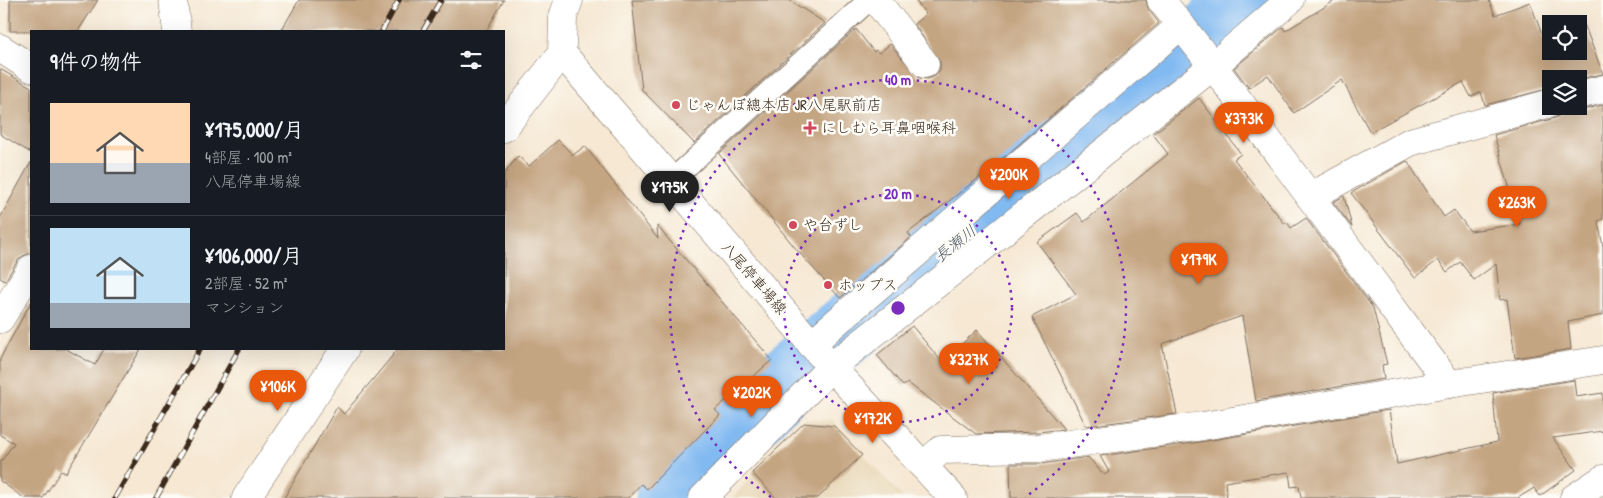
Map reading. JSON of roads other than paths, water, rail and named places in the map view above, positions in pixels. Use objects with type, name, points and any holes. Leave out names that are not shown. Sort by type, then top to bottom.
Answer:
[{"type":"street","points":[[173,0],[177,30]]},
{"type":"street","points":[[505,127],[562,53],[563,17],[569,0]]},
{"type":"street","points":[[876,0],[925,64]]},
{"type":"street","points":[[1161,0],[1449,384]]},
{"type":"street","points":[[703,498],[822,357],[1197,46],[1290,0]]},
{"type":"street","points":[[822,357],[1197,46]]},
{"type":"street","points":[[0,48],[30,67]]},
{"type":"street","name":"八尾停車場線","points":[[562,53],[822,357],[953,498]]},
{"type":"street","points":[[1587,93],[1603,88]]},
{"type":"street","points":[[1310,197],[1410,142],[1542,105]]},
{"type":"street","points":[[2,310],[30,270]]},
{"type":"street","points":[[246,498],[344,350]]},
{"type":"street","points":[[923,466],[941,450],[1039,448],[1203,426],[1603,360]]},
{"type":"street","points":[[1574,498],[1603,478]]},
{"type":"lane","points":[[671,181],[869,0]]},
{"type":"waterway","name":"長瀬川","points":[[670,498],[773,392],[919,269],[1251,0]]},
{"type":"railway","points":[[383,30],[399,0]]},
{"type":"railway","points":[[424,30],[441,0]]},
{"type":"railway","points":[[115,498],[199,350]]},
{"type":"railway","points":[[156,498],[238,350]]},
{"type":"place","name":"じゃんぼ總本店 JR八尾駅前店","points":[[676,105]]},
{"type":"place","name":"にしむら耳鼻咽喉科","points":[[810,128]]},
{"type":"place","name":"や台ずし","points":[[793,225]]},
{"type":"place","name":"ホップス","points":[[828,285]]}]
